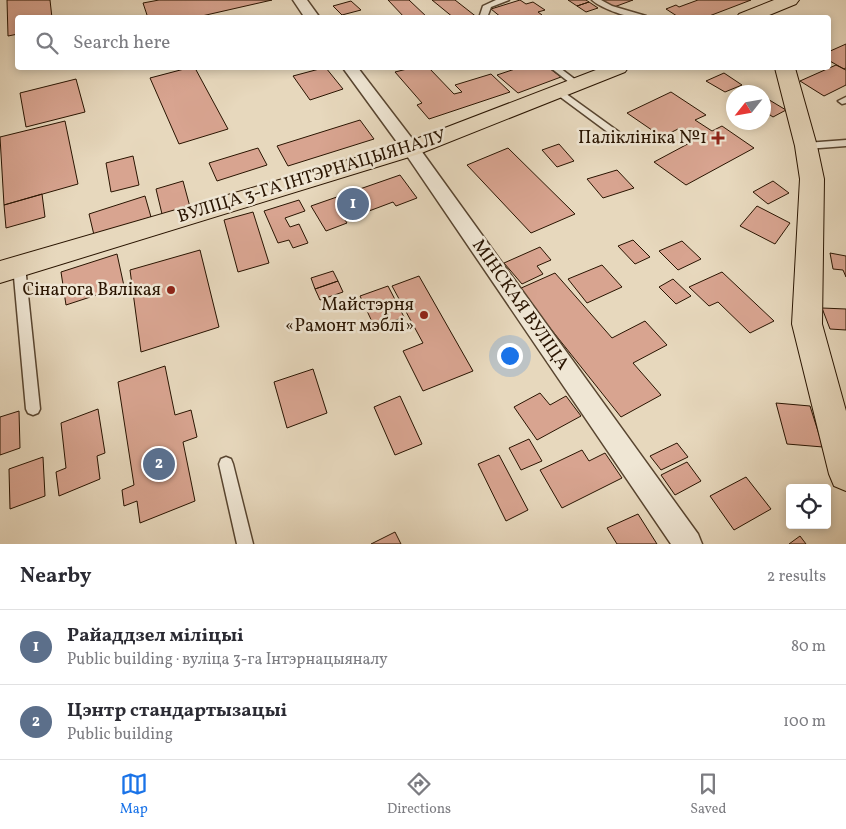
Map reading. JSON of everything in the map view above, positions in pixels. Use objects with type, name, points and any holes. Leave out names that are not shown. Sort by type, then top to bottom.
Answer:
[{"type":"main road","points":[[755,15],[785,6]]},
{"type":"main road","name":"ВУЛІЦА 3-ГА ІНТЭРНАЦЫЯНАЛУ","points":[[10,269],[412,149],[613,70]]},
{"type":"main road","points":[[786,70],[806,146],[812,179],[807,324],[846,474]]},
{"type":"street","points":[[300,0],[311,15]]},
{"type":"street","name":"МІНСКАЯ ВУЛІЦА","points":[[352,70],[412,149],[688,544]]},
{"type":"lane","points":[[484,15],[486,6],[505,0]]},
{"type":"lane","points":[[596,0],[609,8],[638,15]]},
{"type":"lane","points":[[556,70],[567,88],[616,134]]},
{"type":"lane","points":[[806,146],[846,143]]},
{"type":"lane","points":[[10,269],[33,409]]},
{"type":"lane","points":[[226,464],[245,544]]},
{"type":"building","points":[[7,0],[50,0],[52,15],[15,15],[15,35],[8,36]]},
{"type":"building","points":[[159,0],[272,0],[206,15],[147,15],[143,3]]},
{"type":"building","points":[[388,0],[409,0],[425,15],[402,15]]},
{"type":"building","points":[[432,0],[455,0],[474,15],[450,15]]},
{"type":"building","points":[[520,0],[526,4],[533,2],[545,10],[538,12],[542,15],[498,15],[491,9]]},
{"type":"building","points":[[568,0],[586,0],[589,2],[577,6]]},
{"type":"building","points":[[602,0],[633,0],[614,7]]},
{"type":"building","points":[[698,0],[751,0],[712,15],[675,15],[666,9],[676,5],[679,7]]},
{"type":"building","points":[[351,1],[361,10],[342,15],[333,6]]},
{"type":"building","points":[[589,2],[598,8],[586,12],[577,6]]},
{"type":"building","points":[[846,44],[846,68],[844,69],[831,62],[831,51]]},
{"type":"building","points":[[836,65],[846,70],[846,85],[824,96],[800,81],[825,70],[831,70],[831,67]]},
{"type":"building","points":[[180,70],[196,70],[228,129],[179,144],[150,78]]},
{"type":"building","points":[[316,70],[328,70],[343,89],[310,100],[293,76]]},
{"type":"building","points":[[403,70],[431,70],[454,94],[462,92],[455,85],[491,74],[510,92],[429,119],[417,105],[422,103],[395,72]]},
{"type":"building","points":[[512,70],[552,70],[561,77],[518,93],[497,75]]},
{"type":"building","points":[[724,73],[742,85],[726,85],[725,92],[706,81]]},
{"type":"building","points":[[76,79],[85,112],[26,127],[20,93]]},
{"type":"building","name":"Паліклініка №1","points":[[671,92],[706,115],[695,120],[712,131],[722,126],[754,148],[686,185],[654,162],[697,139],[680,128],[662,137],[627,113]]},
{"type":"building","points":[[771,101],[786,110],[773,117],[771,116]]},
{"type":"building","points":[[360,120],[374,139],[288,166],[277,146]]},
{"type":"building","points":[[65,121],[78,184],[4,205],[0,137]]},
{"type":"building","points":[[559,144],[574,161],[557,167],[542,150]]},
{"type":"building","points":[[258,148],[267,165],[217,181],[209,163]]},
{"type":"building","points":[[508,148],[575,214],[531,233],[467,165]]},
{"type":"building","points":[[133,156],[139,185],[111,192],[106,163]]},
{"type":"building","points":[[617,170],[634,188],[603,198],[587,179]]},
{"type":"building","points":[[400,175],[417,198],[396,206],[393,202],[345,220],[347,223],[326,231],[311,206]]},
{"type":"building","points":[[183,181],[190,207],[162,214],[156,189]]},
{"type":"building","points":[[773,181],[789,193],[768,204],[753,192]]},
{"type":"building","points":[[42,194],[45,217],[6,228],[4,205]]},
{"type":"building","points":[[145,196],[151,217],[94,235],[89,214]]},
{"type":"building","points":[[299,200],[305,211],[285,218],[290,227],[299,224],[308,243],[293,248],[289,240],[278,243],[264,211]]},
{"type":"building","points":[[757,206],[790,223],[775,244],[740,226]]},
{"type":"building","points":[[253,212],[269,263],[238,272],[224,220]]},
{"type":"building","points":[[633,240],[650,257],[635,264],[618,246]]},
{"type":"building","points":[[682,241],[701,259],[678,270],[659,251]]},
{"type":"building","points":[[540,247],[551,260],[537,266],[543,274],[522,284],[504,263]]},
{"type":"building","points":[[200,250],[219,327],[141,352],[130,270]]},
{"type":"building","points":[[830,253],[846,256],[846,277],[843,270],[833,269]]},
{"type":"building","points":[[117,254],[124,286],[66,305],[61,272]]},
{"type":"building","points":[[602,265],[622,287],[587,303],[568,279]]},
{"type":"building","points":[[333,271],[338,281],[315,289],[311,278]]},
{"type":"building","points":[[722,272],[774,321],[750,333],[718,302],[709,306],[689,287]]},
{"type":"building","points":[[555,273],[612,338],[645,321],[667,345],[633,363],[661,395],[621,417],[519,289]]},
{"type":"building","name":"Майстэрня «Рамонт мэблі»","points":[[419,276],[473,371],[423,391],[403,351],[423,343],[392,286]]},
{"type":"building","points":[[673,279],[691,296],[676,304],[659,287]]},
{"type":"building","points":[[338,281],[343,292],[320,300],[315,289]]},
{"type":"building","points":[[388,286],[404,317],[375,328],[360,296]]},
{"type":"building","points":[[822,308],[846,309],[846,330],[830,329]]},
{"type":"building","points":[[165,366],[175,415],[191,410],[197,437],[183,442],[195,501],[140,523],[137,501],[124,506],[122,490],[134,485],[118,382]]},
{"type":"building","points":[[313,369],[327,413],[287,428],[274,382]]},
{"type":"building","points":[[540,393],[550,405],[566,396],[581,416],[537,440],[514,407]]},
{"type":"building","points":[[400,396],[422,444],[395,455],[374,407]]},
{"type":"building","points":[[776,403],[810,406],[823,447],[787,444]]},
{"type":"building","points":[[98,409],[105,453],[97,456],[100,479],[59,496],[56,472],[66,468],[61,423]]},
{"type":"building","points":[[19,411],[20,448],[0,455],[0,417]]},
{"type":"building","points":[[529,439],[542,461],[521,470],[509,448]]},
{"type":"building","points":[[677,443],[688,457],[661,470],[650,456]]},
{"type":"building","points":[[582,450],[589,461],[605,453],[622,478],[562,508],[540,470]]},
{"type":"building","points":[[499,455],[528,510],[506,521],[478,464]]},
{"type":"building","points":[[43,457],[45,496],[10,509],[9,469]]},
{"type":"building","points":[[687,462],[701,481],[675,495],[661,475]]},
{"type":"building","points":[[746,477],[771,509],[734,530],[710,496]]},
{"type":"building","points":[[638,514],[657,544],[617,544],[607,528]]},
{"type":"building","points":[[395,532],[401,544],[371,544]]},
{"type":"building","points":[[800,536],[806,544],[789,544]]},
{"type":"place","name":"Паліклініка №1","points":[[718,138]]},
{"type":"place","name":"Райаддзел міліцыі","points":[[353,204]]},
{"type":"place","name":"Сінагога Вялікая","points":[[171,290]]},
{"type":"place","name":"Майстэрня «Рамонт мэблі»","points":[[424,315]]},
{"type":"place","name":"Цэнтр стандартызацыі","points":[[159,464]]}]
